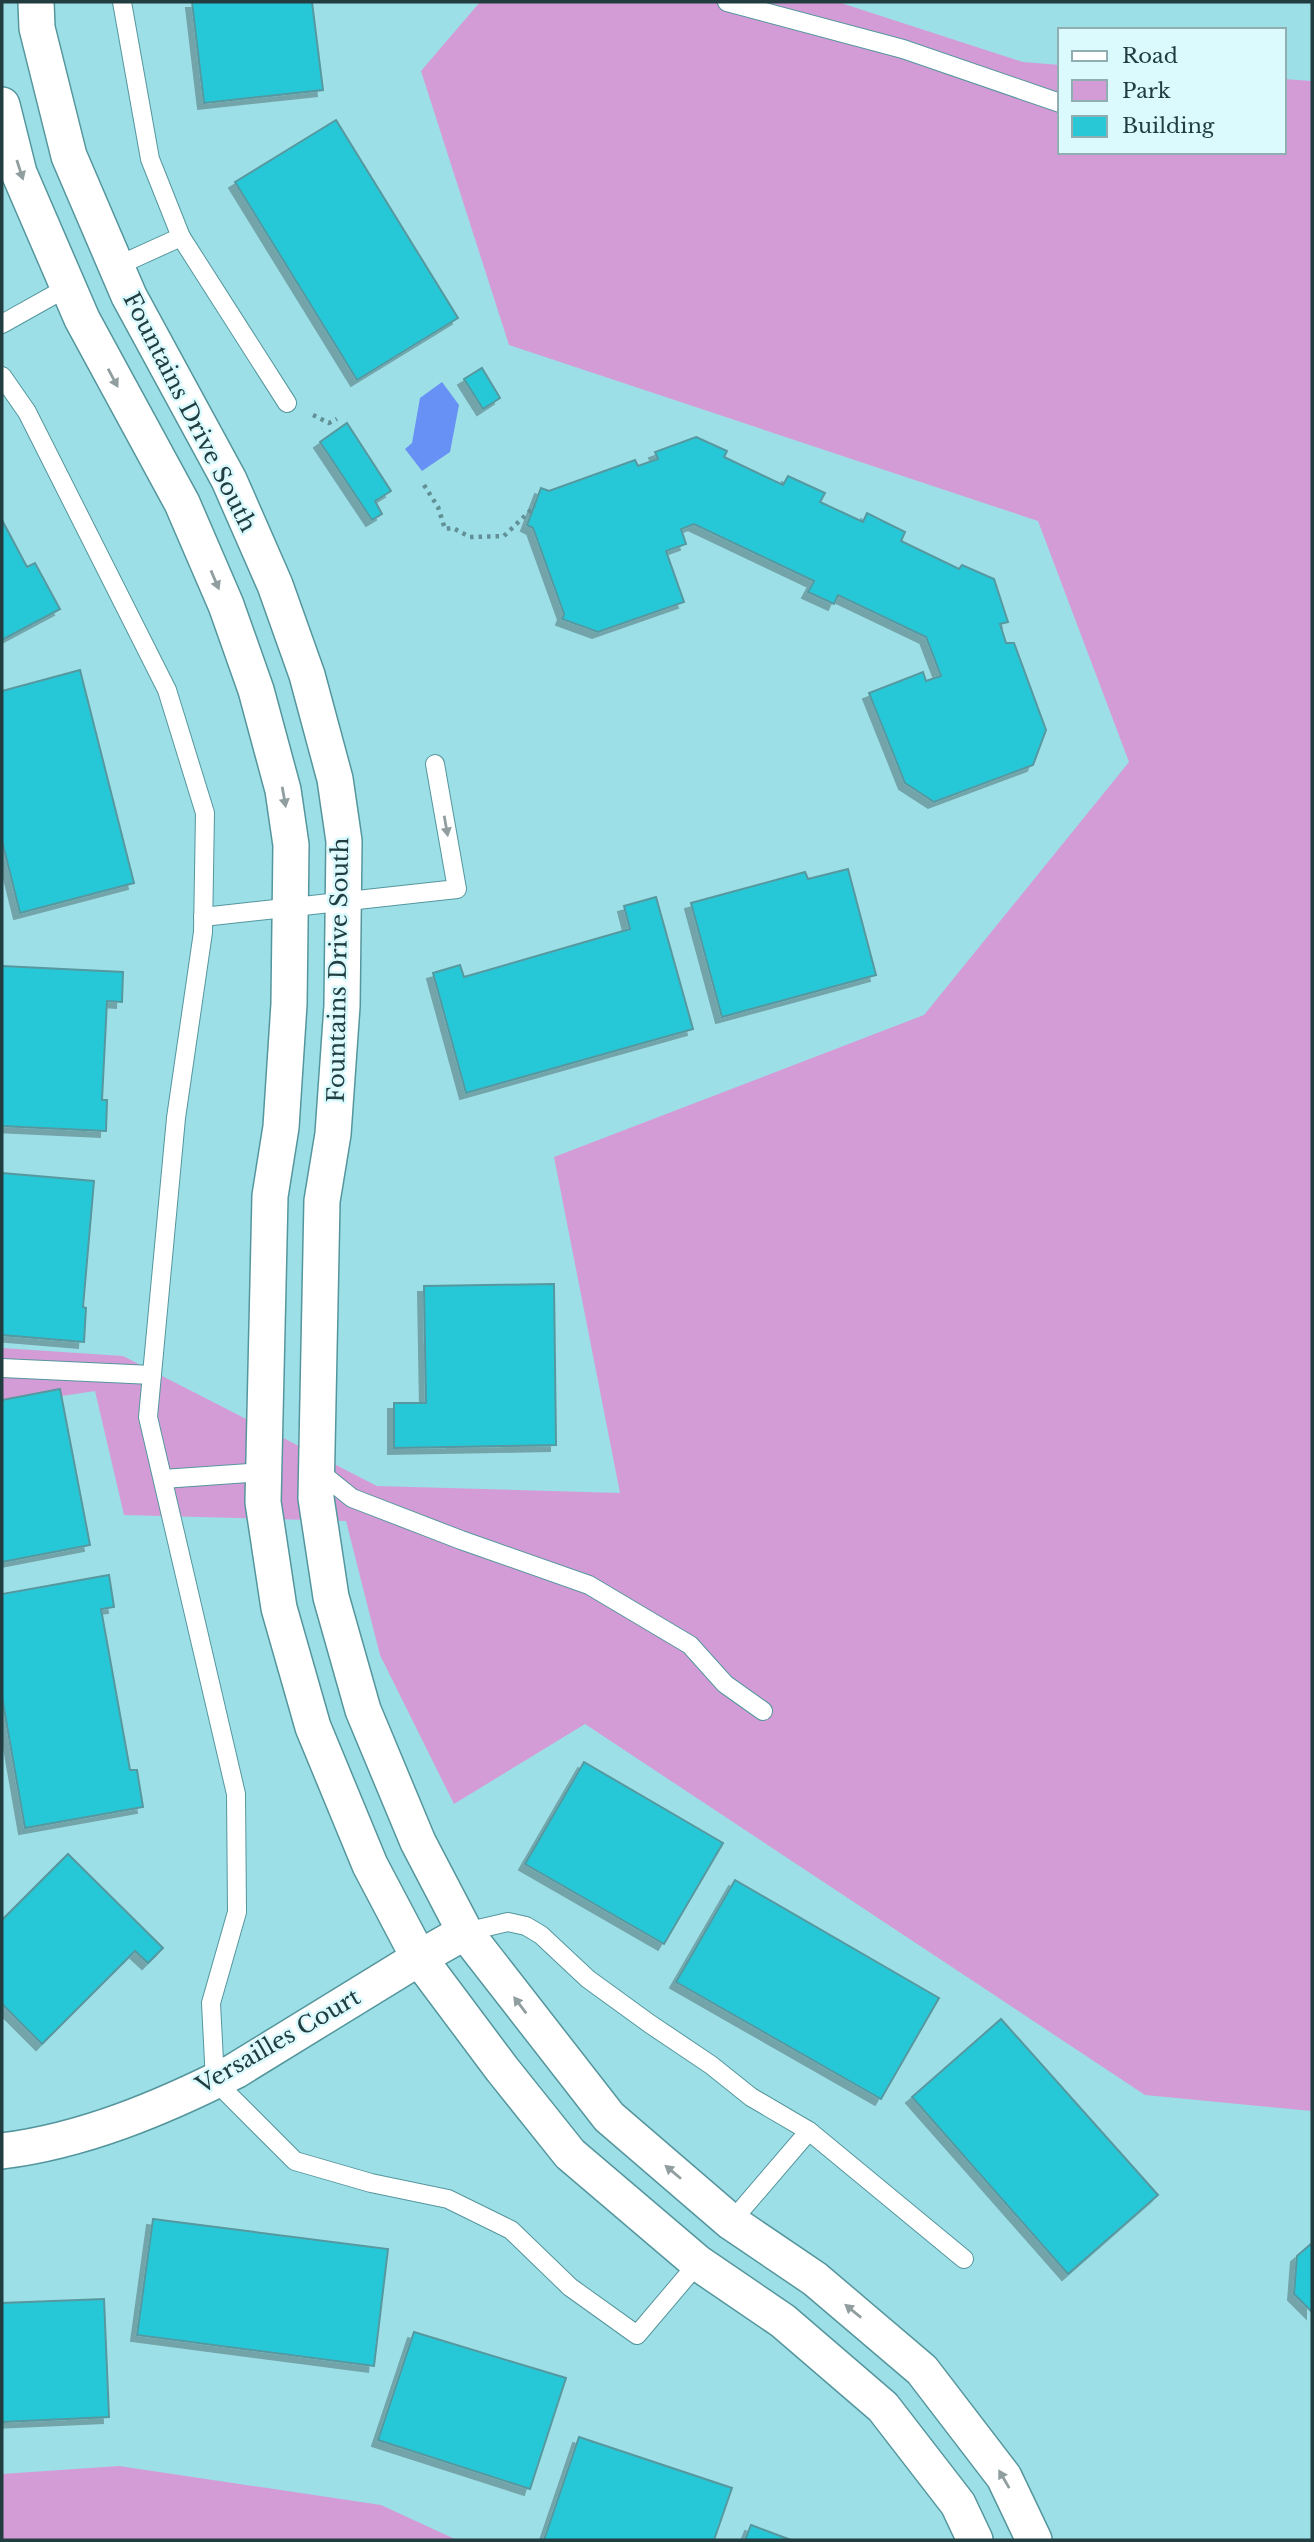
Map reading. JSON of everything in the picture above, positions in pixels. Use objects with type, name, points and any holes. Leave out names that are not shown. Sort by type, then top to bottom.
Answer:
[{"type":"street","name":"Fountains Drive South","points":[[36,2],[37,28],[69,156],[129,296],[229,480],[275,585],[307,674],[335,779],[344,841],[342,1006],[338,1085],[322,1201],[316,1498],[331,1597],[363,1710],[418,1842],[465,1932],[608,2117],[731,2222],[815,2279],[922,2370],[1004,2477],[1034,2540]]},
{"type":"street","points":[[2,105],[19,173],[82,319],[182,503],[226,605],[256,690],[283,790],[291,845],[289,1004],[281,1127],[270,1196],[263,1502],[279,1608],[313,1727],[370,1865],[419,1958],[570,2154],[698,2263],[783,2321],[883,2407],[958,2504],[975,2540]]},
{"type":"street","name":"Fountains Drive South","points":[[68,287],[117,265]]},
{"type":"street","points":[[263,1472],[316,1469]]},
{"type":"street","name":"Versailles Court","points":[[2,2151],[43,2146],[138,2114],[215,2081],[465,1932]]},
{"type":"street","points":[[698,2263],[731,2222]]},
{"type":"lane","points":[[122,2],[150,159],[181,237],[287,403]]},
{"type":"lane","points":[[727,2],[903,49],[1058,102]]},
{"type":"lane","points":[[117,265],[181,237]]},
{"type":"lane","points":[[2,324],[68,287]]},
{"type":"lane","points":[[2,376],[27,412],[167,690],[205,813],[204,917],[176,1118],[148,1417],[236,1794],[237,1912],[211,2003],[215,2081],[295,2161],[371,2183],[448,2199],[511,2230],[570,2287],[638,2335],[698,2263]]},
{"type":"lane","points":[[204,917],[457,889],[435,764]]},
{"type":"lane","points":[[2,1368],[152,1375]]},
{"type":"lane","points":[[316,1469],[352,1497],[461,1540],[589,1585],[690,1645],[725,1684],[763,1711]]},
{"type":"lane","points":[[163,1479],[263,1472]]},
{"type":"lane","points":[[465,1932],[508,1922],[526,1926],[541,1935],[588,1979],[711,2065],[751,2097],[809,2130],[964,2259]]},
{"type":"lane","points":[[731,2222],[809,2130]]},
{"type":"path","points":[[424,485],[438,507],[445,529],[453,527],[470,537],[504,536],[535,506]]},
{"type":"green space","points":[[480,2],[838,2],[1023,62],[1058,65],[1058,154],[1286,154],[1286,79],[1312,81],[1312,2111],[1145,2095],[585,1724],[454,1804],[380,1655],[346,1521],[124,1515],[95,1391],[2,1405],[2,1348],[123,1356],[377,1486],[620,1493],[554,1157],[924,1015],[1129,762],[1038,521],[509,345],[421,71]]},
{"type":"green space","points":[[119,2466],[381,2505],[457,2540],[2,2540],[2,2474]]},
{"type":"water","points":[[442,382],[459,405],[450,452],[422,471],[405,449],[412,443],[420,398]]},
{"type":"building","points":[[192,2],[312,2],[323,90],[204,103]]},
{"type":"building","points":[[336,120],[458,318],[357,380],[235,182]]},
{"type":"building","points":[[482,368],[500,398],[483,409],[464,379]]},
{"type":"building","points":[[347,423],[391,491],[375,501],[382,514],[372,520],[320,442]]},
{"type":"building","points":[[696,437],[727,451],[724,457],[783,485],[788,476],[825,493],[820,502],[863,522],[867,513],[905,532],[901,541],[959,569],[962,565],[994,579],[1008,622],[1000,624],[1006,643],[1014,643],[1046,730],[1033,765],[934,802],[905,783],[869,693],[923,672],[926,681],[941,676],[926,637],[838,595],[834,604],[808,592],[814,581],[694,524],[681,529],[686,544],[666,551],[684,602],[598,632],[562,619],[564,614],[533,528],[527,525],[541,488],[549,491],[635,460],[638,466],[658,459],[655,452]]},
{"type":"building","points":[[2,520],[27,567],[35,563],[60,609],[2,640]]},
{"type":"building","points":[[80,670],[134,883],[20,913],[2,841],[2,691]]},
{"type":"building","points":[[848,869],[876,975],[722,1017],[691,903],[805,872],[808,879]]},
{"type":"building","points":[[656,897],[693,1029],[466,1093],[433,973],[460,965],[464,977],[630,929],[624,906]]},
{"type":"building","points":[[2,966],[123,972],[122,1002],[107,1001],[102,1100],[107,1100],[106,1131],[2,1126]]},
{"type":"building","points":[[2,1173],[94,1181],[83,1307],[86,1308],[84,1342],[2,1335]]},
{"type":"building","points":[[554,1284],[556,1445],[394,1448],[394,1403],[426,1403],[424,1286]]},
{"type":"building","points":[[60,1389],[90,1545],[2,1562],[2,1400]]},
{"type":"building","points":[[109,1575],[114,1607],[101,1609],[130,1770],[137,1770],[143,1807],[25,1828],[2,1697],[2,1594]]},
{"type":"building","points":[[584,1762],[723,1843],[664,1944],[525,1864]]},
{"type":"building","points":[[68,1854],[163,1948],[148,1963],[135,1951],[42,2044],[2,2004],[2,1920]]},
{"type":"building","points":[[735,1880],[939,1998],[881,2099],[676,1982]]},
{"type":"building","points":[[1001,2019],[1158,2195],[1068,2274],[912,2097]]},
{"type":"building","points":[[153,2219],[388,2249],[374,2366],[137,2335]]},
{"type":"building","points":[[1312,2243],[1312,2312],[1294,2294],[1297,2256]]},
{"type":"building","points":[[104,2299],[109,2417],[2,2422],[2,2303]]},
{"type":"building","points":[[414,2332],[566,2378],[530,2489],[378,2440]]},
{"type":"building","points":[[579,2437],[732,2488],[714,2540],[544,2540]]},
{"type":"building","points":[[751,2525],[791,2540],[745,2540]]}]
